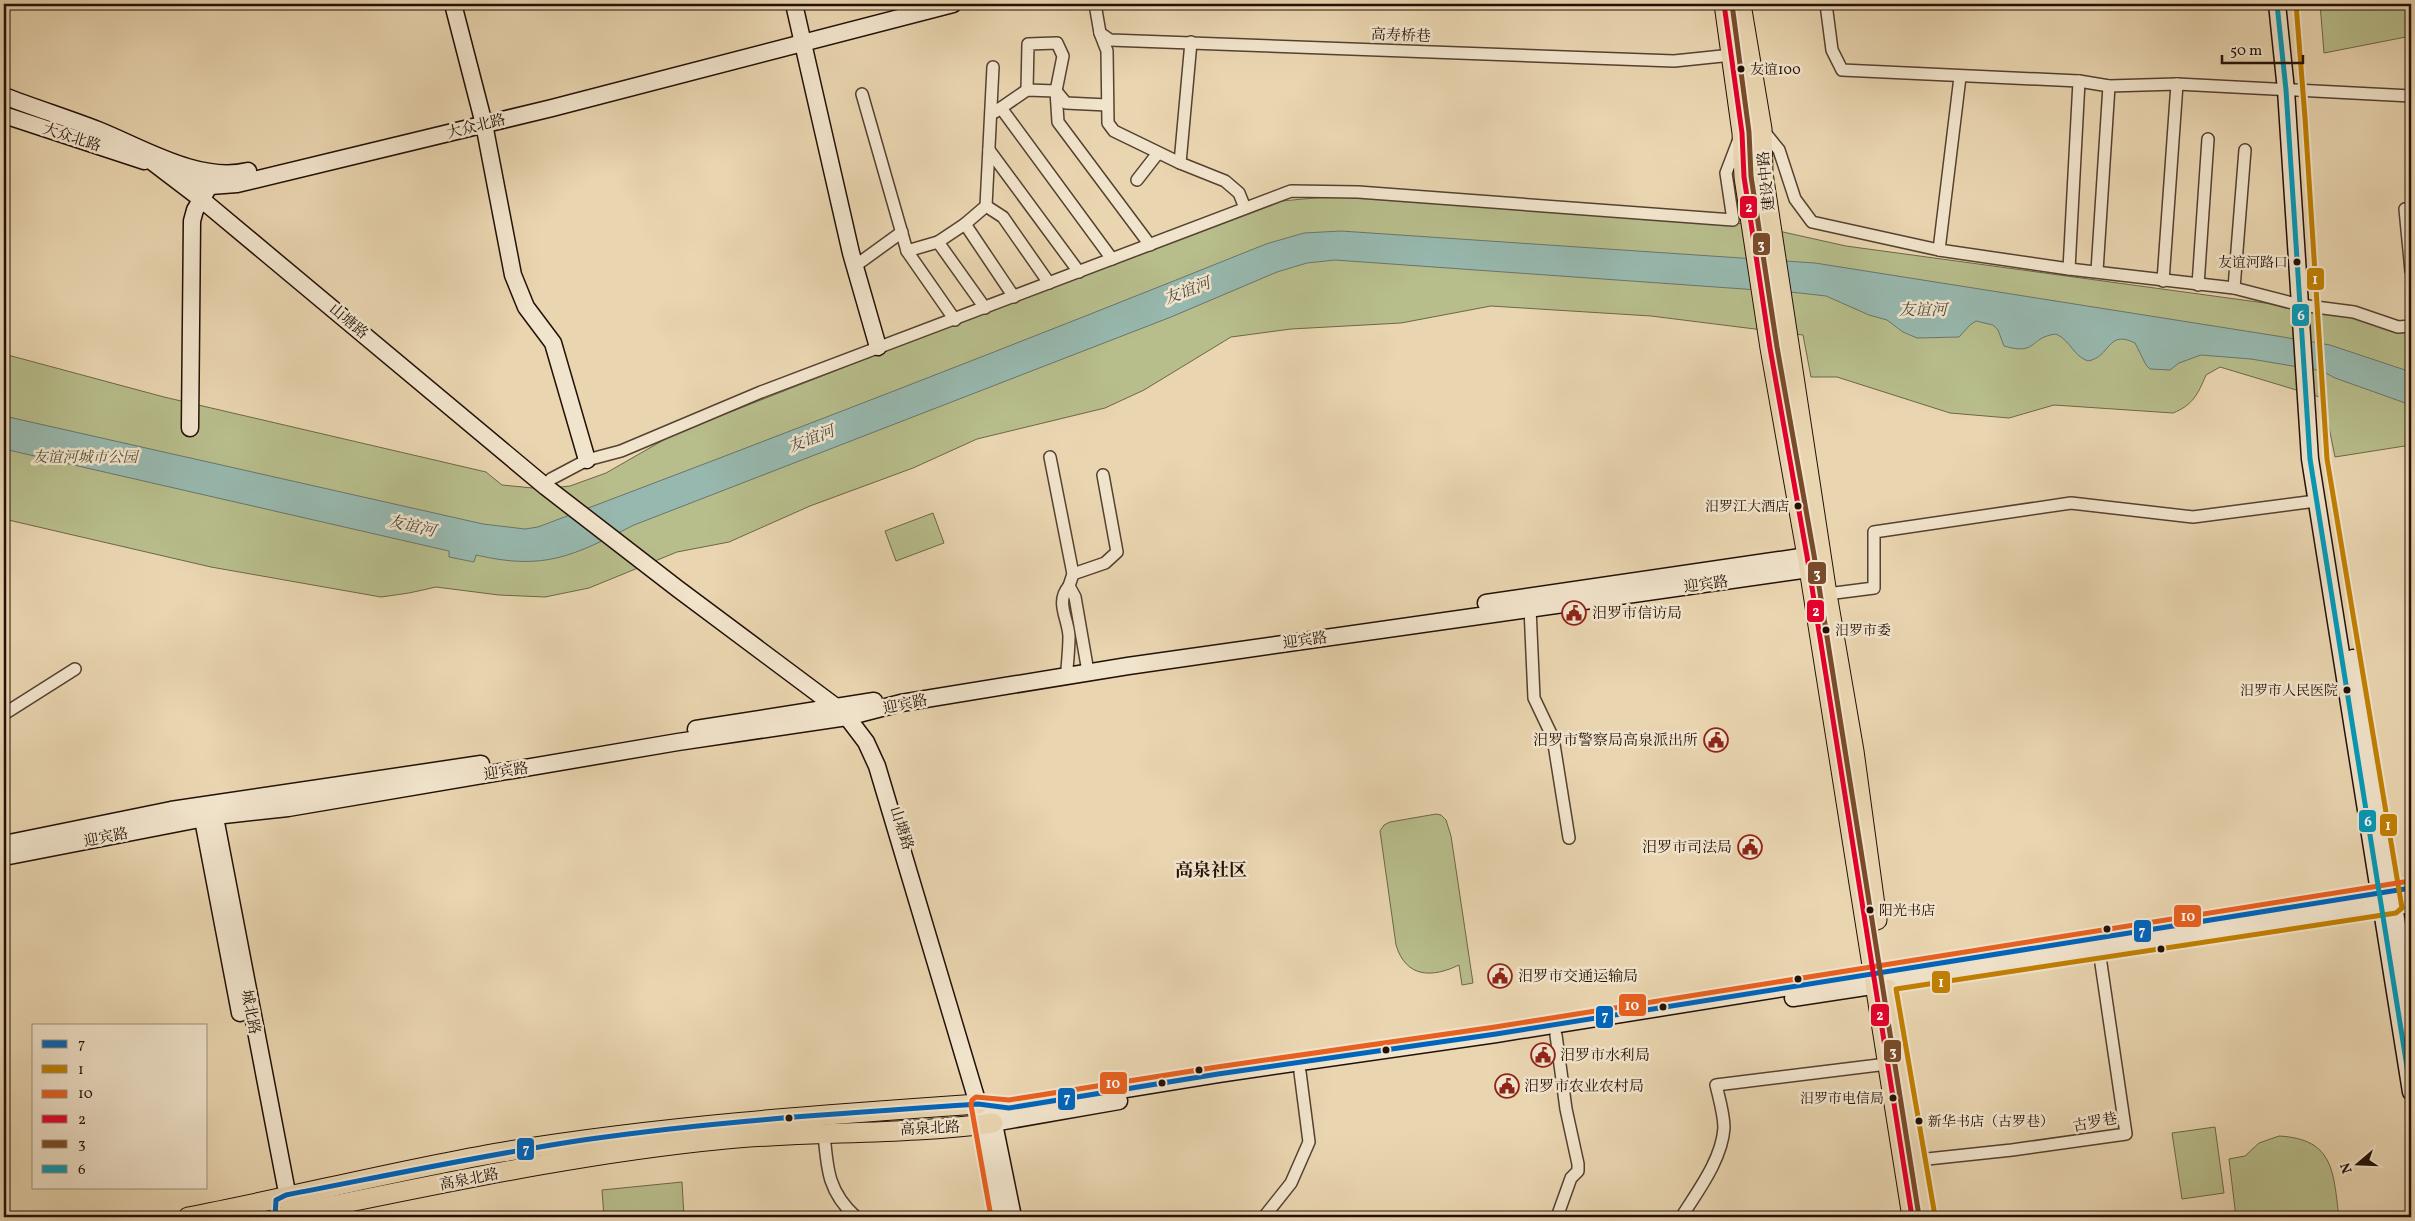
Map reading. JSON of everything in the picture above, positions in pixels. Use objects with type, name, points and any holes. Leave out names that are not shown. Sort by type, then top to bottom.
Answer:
[{"type":"main road","points":[[453,4],[483,120],[513,275],[526,307],[553,343],[587,460]]},
{"type":"main road","points":[[794,4],[855,266],[878,347]]},
{"type":"main road","name":"大众北路","points":[[802,38],[917,4]]},
{"type":"main road","name":"大众北路","points":[[157,160],[205,192],[802,38],[953,4]]},
{"type":"main road","name":"建设中路","points":[[1724,4],[1742,133],[1744,177],[1769,339],[1881,978],[1928,1217]]},
{"type":"main road","name":"建设中路","points":[[1741,4],[1762,129],[1763,173],[1827,594],[1854,751],[1881,978],[1886,1064],[1912,1217]]},
{"type":"main road","points":[[2278,4],[2292,90]]},
{"type":"main road","points":[[2288,4],[2310,387],[2310,459],[2387,899],[2411,1019]]},
{"type":"main road","name":"大众北路","points":[[4,96],[100,131],[134,148]]},
{"type":"main road","name":"大众北路","points":[[4,115],[157,160],[212,173],[235,174],[483,120]]},
{"type":"main road","name":"山塘路","points":[[134,148],[157,160],[205,192],[552,479],[567,497]]},
{"type":"main road","points":[[190,428],[192,221],[205,192],[235,174]]},
{"type":"main road","name":"山塘路","points":[[205,192],[567,497],[845,712],[866,742],[877,766],[986,1114],[1013,1217]]},
{"type":"main road","points":[[2310,387],[2387,899],[2411,1092]]},
{"type":"main road","name":"迎宾路","points":[[4,844],[1128,666],[1530,608],[1808,563]]},
{"type":"main road","name":"迎宾路","points":[[845,712],[1067,669],[1354,622],[1808,563]]},
{"type":"main road","name":"迎宾路","points":[[4,857],[208,812]]},
{"type":"main road","name":"城北路","points":[[208,812],[284,1210]]},
{"type":"main road","points":[[1881,978],[2099,950],[2387,899],[2411,888]]},
{"type":"main road","points":[[1881,978],[2387,899],[2411,904]]},
{"type":"main road","name":"高泉北路","points":[[188,1217],[284,1210],[641,1149],[727,1139],[824,1134],[1300,1072],[1556,1035],[1881,978]]},
{"type":"main road","name":"高泉北路","points":[[284,1210],[501,1152],[736,1121],[986,1114],[1009,1108],[1218,1074],[1881,978]]},
{"type":"main road","name":"山塘路","points":[[986,1114],[999,1217]]},
{"type":"street","points":[[1095,4],[1100,33],[1107,50],[1108,124],[1114,132],[1180,163],[1225,181],[1239,193],[1245,208]]},
{"type":"street","points":[[1826,4],[1832,50],[1842,70],[1960,77],[2079,81],[2109,86],[2177,84],[2411,96]]},
{"type":"street","name":"高寿桥巷","points":[[1100,33],[1110,40],[1674,61],[1732,56]]},
{"type":"street","points":[[1180,163],[1190,42]]},
{"type":"street","points":[[1027,90],[1028,44],[1057,43],[1063,56],[1056,91],[1058,122],[1150,245]]},
{"type":"street","points":[[907,251],[938,242],[965,224],[986,206],[989,150],[996,112],[993,67]]},
{"type":"street","points":[[1939,250],[1960,77]]},
{"type":"street","points":[[2069,269],[2079,81]]},
{"type":"street","points":[[2163,281],[2177,84]]},
{"type":"street","points":[[2097,271],[2109,86]]},
{"type":"street","points":[[996,112],[1027,90],[1056,91],[1066,103],[1107,105]]},
{"type":"street","points":[[862,94],[907,251],[954,320]]},
{"type":"street","points":[[996,112],[1112,259]]},
{"type":"street","points":[[1762,129],[1779,150],[1795,199],[1812,222],[1939,250],[2069,269],[2234,288],[2305,312],[2354,312],[2398,327],[2411,326]]},
{"type":"street","points":[[552,479],[587,460],[621,451],[761,392],[1291,192],[1358,192],[1733,220],[1726,173],[1742,133]]},
{"type":"street","points":[[2198,285],[2208,139]]},
{"type":"street","points":[[989,150],[1079,272]]},
{"type":"street","points":[[2234,288],[2245,150]]},
{"type":"street","points":[[1137,180],[1158,152]]},
{"type":"street","points":[[986,206],[1003,217],[1050,283]]},
{"type":"street","points":[[2411,210],[2405,209],[2411,271]]},
{"type":"street","points":[[965,224],[1014,297]]},
{"type":"street","points":[[855,266],[902,232]]},
{"type":"street","points":[[938,242],[985,308]]},
{"type":"street","points":[[1050,457],[1073,574],[1061,600],[1069,635],[1067,669]]},
{"type":"street","points":[[1073,574],[1105,563],[1117,552],[1103,475]]},
{"type":"street","points":[[1827,594],[1874,588],[1874,532],[2071,503],[2193,517],[2316,501]]},
{"type":"street","points":[[1068,586],[1075,597],[1087,666]]},
{"type":"street","points":[[1530,608],[1534,698],[1553,738],[1569,838]]},
{"type":"street","points":[[4,714],[75,669]]},
{"type":"street","name":"古罗巷","points":[[1918,1160],[2012,1150],[2126,1134],[2099,950]]},
{"type":"street","points":[[1556,1035],[1566,1109],[1578,1164],[1578,1171],[1571,1178],[1557,1217]]},
{"type":"street","points":[[1685,1217],[1684,1213],[1708,1174],[1719,1149],[1724,1127],[1716,1085],[1886,1064]]},
{"type":"street","points":[[1264,1217],[1291,1183],[1309,1142],[1300,1072]]},
{"type":"street","points":[[824,1134],[828,1174],[837,1197],[843,1206],[856,1217]]},
{"type":"green space","points":[[2320,4],[2411,4],[2411,36],[2324,53]]},
{"type":"green space","name":"友谊河城市公园","points":[[1338,196],[1747,224],[1846,246],[2353,315],[2397,330],[2411,332],[2411,445],[2335,457],[2323,398],[2220,367],[2206,375],[2194,398],[2180,410],[2173,413],[2054,405],[2009,418],[1950,413],[1837,377],[1811,377],[1803,335],[1651,316],[1491,306],[1401,323],[1291,329],[1231,337],[1144,390],[1105,408],[977,439],[913,468],[810,506],[729,542],[677,552],[589,588],[545,597],[499,595],[436,587],[381,597],[211,567],[4,519],[4,354],[164,397],[486,472],[502,485],[543,489],[570,486],[606,473],[674,434],[1172,239],[1281,201]]},
{"type":"green space","points":[[933,513],[944,543],[896,561],[885,531]]},
{"type":"green space","points":[[1436,814],[1441,815],[1446,820],[1451,836],[1473,983],[1462,985],[1459,965],[1430,973],[1413,969],[1400,956],[1396,945],[1380,831],[1384,825],[1390,822]]},
{"type":"green space","points":[[2215,1127],[2224,1193],[2182,1199],[2172,1133]]},
{"type":"green space","points":[[2279,1136],[2311,1144],[2321,1151],[2328,1161],[2332,1173],[2339,1217],[2236,1217],[2229,1159],[2245,1156],[2259,1143]]},
{"type":"green space","points":[[682,1182],[684,1217],[604,1217],[602,1190]]},
{"type":"water","name":"友谊河","points":[[1341,231],[1815,263],[2277,336],[2330,345],[2411,372],[2411,405],[2335,378],[2322,371],[2251,359],[2201,355],[2179,363],[2170,370],[2150,369],[2135,343],[2119,339],[2114,341],[2101,355],[2088,361],[2079,356],[2065,340],[2056,334],[2047,336],[2023,349],[2015,348],[2004,346],[1998,330],[1993,325],[1976,321],[1959,337],[1917,338],[1903,332],[1887,320],[1869,315],[1826,296],[1335,260],[1307,263],[1277,272],[1171,317],[634,525],[593,545],[558,558],[540,561],[500,560],[476,555],[474,562],[449,557],[449,551],[4,449],[4,416],[483,524],[525,529],[538,527],[721,458],[1266,244],[1304,233]]},
{"type":"transit line","name":"2","points":[[1724,4],[1742,133],[1744,177],[1770,348],[1807,556],[1912,1217]]},
{"type":"transit line","name":"3","points":[[1732,4],[1749,132],[1751,176],[1777,347],[1814,555],[1919,1216]]},
{"type":"transit line","name":"6","points":[[2277,4],[2286,90],[2310,459],[2411,1092]]},
{"type":"transit line","name":"1","points":[[1935,1216],[1896,989],[2396,913],[2402,908],[2327,459],[2296,4]]},
{"type":"transit line","name":"10","points":[[991,1217],[971,1105],[972,1100],[976,1097],[1009,1100],[1217,1067],[1495,1027],[2410,881]]},
{"type":"transit line","name":"7","points":[[275,1217],[276,1200],[286,1195],[471,1159],[583,1140],[632,1133],[830,1114],[978,1104],[1009,1108],[1218,1074],[1496,1034],[2411,888]]},
{"type":"place","name":"友谊100","points":[[1741,69]]},
{"type":"place","name":"友谊河路口","points":[[2297,262]]},
{"type":"place","name":"汨罗江大酒店","points":[[1798,506]]},
{"type":"place","name":"汨罗市信访局","points":[[1574,613]]},
{"type":"place","name":"汨罗市委","points":[[1826,630]]},
{"type":"place","name":"汨罗市人民医院","points":[[2347,690]]},
{"type":"place","name":"汨罗市警察局高泉派出所","points":[[1716,740]]},
{"type":"place","name":"汨罗市司法局","points":[[1750,847]]},
{"type":"place","name":"阳光书店","points":[[1870,910]]},
{"type":"place","name":"汨罗市交通运输局","points":[[1500,976]]},
{"type":"place","name":"汨罗市水利局","points":[[1543,1055]]},
{"type":"place","name":"汨罗市农业农村局","points":[[1507,1086]]},
{"type":"place","name":"汨罗市电信局","points":[[1893,1098]]},
{"type":"place","name":"新华书店（古罗巷）","points":[[1919,1121]]},
{"type":"district","name":"高泉社区","points":[[1211,870]]}]
